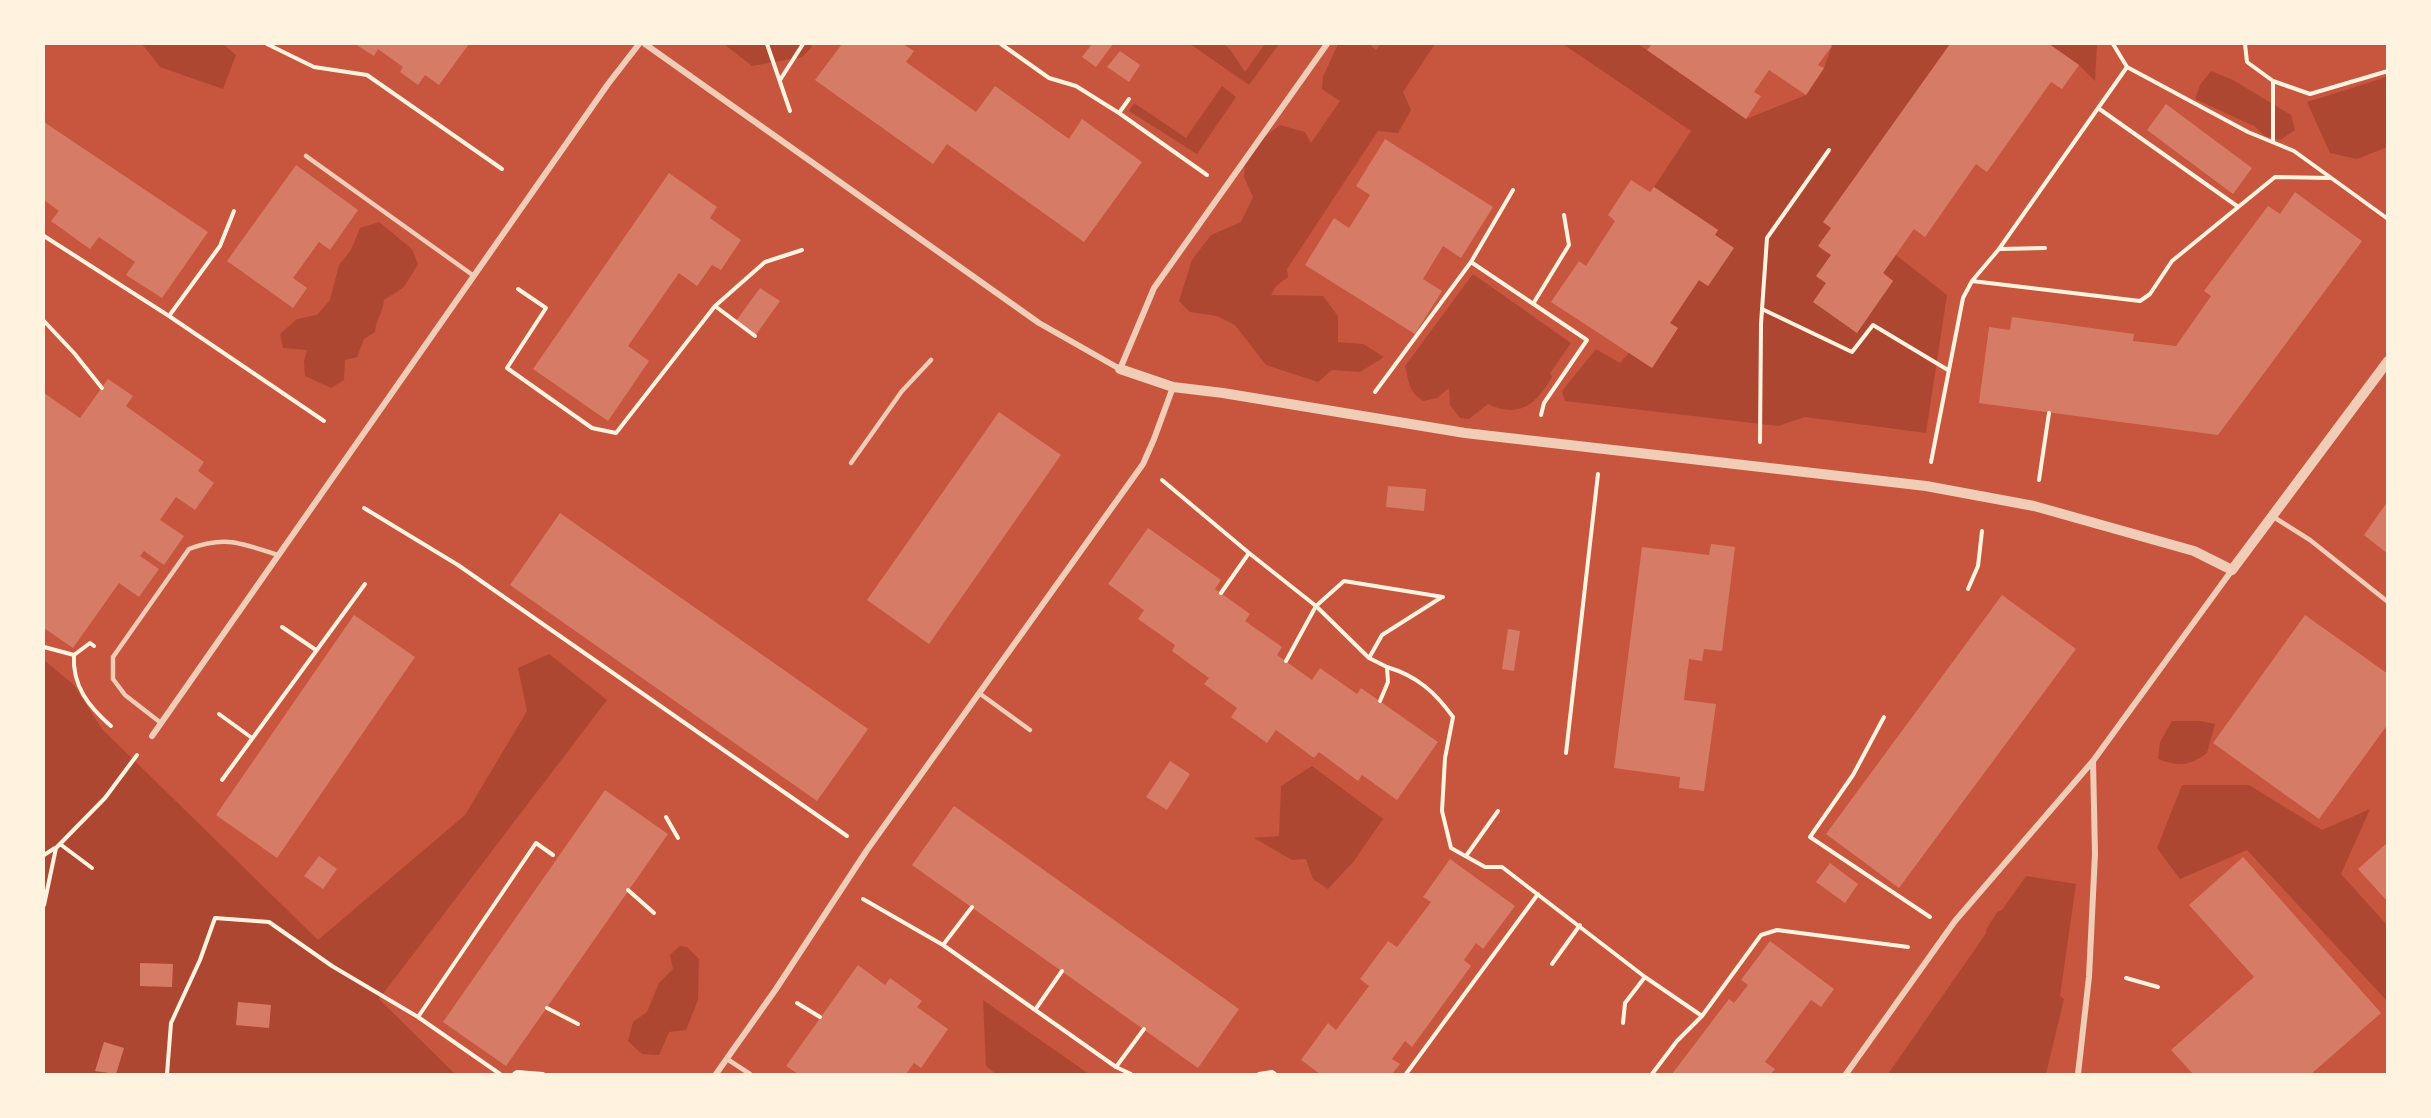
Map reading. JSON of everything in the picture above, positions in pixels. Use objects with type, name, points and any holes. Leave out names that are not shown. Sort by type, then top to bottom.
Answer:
[{"type":"street","points":[[152,736],[608,84],[639,44]]},
{"type":"street","points":[[645,44],[1039,323],[1120,369],[1173,387],[1534,442],[1926,486],[2034,506],[2194,551],[2232,570]]},
{"type":"street","points":[[1120,369],[1154,288],[1327,44]]},
{"type":"street","points":[[1846,1074],[1954,921],[2093,761],[2388,361]]},
{"type":"street","points":[[716,1074],[776,989],[867,850],[1143,464],[1173,387]]},
{"type":"street","points":[[2078,1074],[2089,976],[2095,854],[2093,761]]},
{"type":"lane","points":[[306,156],[474,276]]},
{"type":"lane","points":[[850,463],[902,391],[931,360]]},
{"type":"lane","points":[[2272,516],[2310,540],[2388,602]]},
{"type":"lane","points":[[161,723],[125,695],[112,679],[113,657],[189,549],[208,542],[230,541],[278,555]]},
{"type":"lane","points":[[979,693],[1030,730]]},
{"type":"lane","points":[[727,1059],[750,1074]]},
{"type":"path","points":[[267,44],[314,67],[367,75],[502,169]]},
{"type":"path","points":[[767,44],[790,111]]},
{"type":"path","points":[[780,80],[803,44]]},
{"type":"path","points":[[1001,44],[1049,78],[1076,86],[1119,113],[1225,189]]},
{"type":"path","points":[[2113,44],[2127,67],[2248,132],[2294,151],[2388,219]]},
{"type":"path","points":[[2245,44],[2247,62],[2273,81],[2310,94],[2388,71]]},
{"type":"path","points":[[1926,486],[1963,298],[1972,281],[1999,249],[2127,67]]},
{"type":"path","points":[[2273,81],[2273,142]]},
{"type":"path","points":[[1119,113],[1129,99]]},
{"type":"path","points":[[2098,108],[2237,206]]},
{"type":"path","points":[[1759,467],[1762,309],[1767,238],[1829,150]]},
{"type":"path","points":[[1972,281],[2140,301],[2150,294],[2172,261],[2275,177],[2331,178]]},
{"type":"path","points":[[1361,415],[1389,371],[1471,262],[1513,190]]},
{"type":"path","points":[[169,316],[220,246],[234,211]]},
{"type":"path","points":[[1533,304],[1569,245],[1564,215]]},
{"type":"path","points":[[44,236],[169,316],[324,421]]},
{"type":"path","points":[[1999,249],[2045,248]]},
{"type":"path","points":[[518,289],[546,308],[507,368],[592,428],[616,433],[715,306],[765,262],[802,250]]},
{"type":"path","points":[[1471,262],[1587,340],[1544,403],[1534,442]]},
{"type":"path","points":[[715,306],[755,336]]},
{"type":"path","points":[[1762,309],[1852,352],[1873,325],[1948,370]]},
{"type":"path","points":[[44,321],[102,388]]},
{"type":"path","points":[[2034,506],[2049,412]]},
{"type":"path","points":[[1566,753],[1600,450]]},
{"type":"path","points":[[1143,464],[1316,606],[1369,658],[1404,672],[1438,695],[1453,717],[1445,758],[1442,811],[1451,848],[1485,867],[1502,867],[1645,976],[1702,1016]]},
{"type":"path","points":[[364,508],[458,565],[867,850]]},
{"type":"path","points":[[1968,589],[1978,566],[1982,531]]},
{"type":"path","points":[[1221,593],[1249,553]]},
{"type":"path","points":[[1286,661],[1316,606],[1344,581],[1443,597],[1382,635],[1369,658]]},
{"type":"path","points":[[222,780],[364,584]]},
{"type":"path","points":[[282,627],[316,650]]},
{"type":"path","points":[[111,726],[93,710],[78,687],[73,666],[74,656],[90,644],[113,657]]},
{"type":"path","points":[[44,647],[74,656]]},
{"type":"path","points":[[1380,701],[1388,682],[1387,667]]},
{"type":"path","points":[[219,714],[252,738]]},
{"type":"path","points":[[1884,717],[1852,775],[1810,837],[1936,920]]},
{"type":"path","points":[[44,855],[56,848],[105,798],[124,771]]},
{"type":"path","points":[[1466,856],[1498,811]]},
{"type":"path","points":[[666,817],[678,838]]},
{"type":"path","points":[[418,1017],[537,843],[553,855]]},
{"type":"path","points":[[60,844],[92,868]]},
{"type":"path","points":[[44,905],[56,848]]},
{"type":"path","points":[[842,886],[943,945],[1116,1067],[1131,1074]]},
{"type":"path","points":[[628,890],[654,913]]},
{"type":"path","points":[[1406,1074],[1538,894]]},
{"type":"path","points":[[943,945],[972,907]]},
{"type":"path","points":[[166,1074],[171,1023],[200,960],[215,918],[269,922],[332,966],[418,1017],[500,1074]]},
{"type":"path","points":[[1552,964],[1580,925]]},
{"type":"path","points":[[1652,1074],[1677,1041],[1702,1016],[1761,935],[1777,930],[1916,947]]},
{"type":"path","points":[[1035,1010],[1062,971]]},
{"type":"path","points":[[1623,1023],[1625,1003],[1645,976]]},
{"type":"path","points":[[2126,978],[2158,987]]},
{"type":"path","points":[[547,1008],[578,1024]]},
{"type":"path","points":[[1116,1067],[1144,1029]]},
{"type":"path","points":[[514,1074],[517,1072],[543,1074]]},
{"type":"path","points":[[1259,1074],[1272,1072],[1275,1074]]},
{"type":"shaded area","points":[[1219,43],[1224,45],[1233,53],[1245,72],[1265,44],[1279,44],[1249,85],[1190,44]]},
{"type":"shaded area","points":[[142,44],[223,44],[236,55],[223,89],[160,67]]},
{"type":"shaded area","points":[[724,44],[810,44],[812,47],[802,57],[752,66]]},
{"type":"shaded area","points":[[1338,44],[1369,44],[1376,50],[1381,44],[1435,44],[1403,92],[1411,110],[1398,133],[1378,131],[1287,269],[1288,277],[1276,286],[1271,295],[1323,296],[1338,316],[1338,342],[1363,344],[1384,357],[1360,372],[1332,370],[1318,382],[1266,365],[1235,325],[1217,316],[1190,312],[1179,301],[1192,260],[1211,235],[1241,222],[1253,197],[1244,177],[1246,152],[1280,125],[1305,132],[1311,143],[1340,101],[1322,89],[1323,77]]},
{"type":"shaded area","points":[[1563,44],[1638,44],[1746,119],[1806,95],[1824,68],[1832,46],[1828,44],[1950,44],[1824,222],[1831,228],[1818,246],[1831,255],[1817,277],[1826,283],[1857,332],[1893,281],[1883,273],[1896,255],[1947,295],[1926,433],[1805,417],[1778,426],[1565,401],[1562,391],[1596,349],[1620,363],[1629,353],[1652,368],[1678,328],[1670,323],[1699,280],[1708,286],[1734,248],[1715,235],[1718,230],[1654,187],[1691,131]]},
{"type":"shaded area","points":[[2049,44],[2097,44],[2095,81],[2079,65]]},
{"type":"shaded area","points":[[2211,71],[2233,80],[2291,115],[2295,130],[2280,140],[2265,136],[2254,126],[2195,99],[2200,85]]},
{"type":"shaded area","points":[[2387,77],[2387,147],[2357,159],[2330,153],[2307,102]]},
{"type":"shaded area","points":[[1222,86],[1236,97],[1197,154],[1129,111],[1134,103],[1186,138]]},
{"type":"shaded area","points":[[379,222],[412,249],[418,264],[404,287],[384,300],[375,332],[364,339],[357,357],[345,360],[344,380],[331,388],[305,376],[304,361],[307,350],[283,348],[280,334],[297,319],[317,315],[330,300],[339,265],[351,250],[360,228]]},
{"type":"shaded area","points":[[1473,274],[1571,343],[1550,373],[1552,377],[1546,387],[1533,401],[1518,409],[1509,410],[1488,404],[1469,419],[1460,418],[1450,405],[1449,388],[1437,398],[1423,401],[1418,397],[1410,385],[1405,366]]},
{"type":"shaded area","points":[[549,654],[607,700],[379,999],[455,1074],[44,1074],[44,660],[74,685],[102,729],[318,940],[465,815],[527,711],[518,668]]},
{"type":"shaded area","points":[[2172,721],[2200,721],[2215,724],[2207,753],[2195,761],[2184,764],[2158,759],[2160,742]]},
{"type":"shaded area","points":[[1312,766],[1383,819],[1354,861],[1328,889],[1313,879],[1306,859],[1292,860],[1254,838],[1279,836],[1281,786]]},
{"type":"shaded area","points":[[2182,785],[2249,785],[2322,830],[2370,809],[2341,874],[2387,925],[2387,1001],[2247,850],[2180,879],[2157,848]]},
{"type":"shaded area","points":[[2026,876],[2076,884],[2060,996],[2064,999],[2046,1074],[1888,1074],[1987,932],[1997,912],[2002,910]]},
{"type":"shaded area","points":[[680,946],[687,947],[699,959],[698,1000],[686,1030],[669,1032],[659,1055],[642,1054],[628,1041],[633,1022],[647,1012],[659,983],[673,969],[670,955]]},
{"type":"shaded area","points":[[983,1000],[1089,1074],[996,1074],[986,1066]]},
{"type":"building","points":[[355,44],[469,44],[439,85],[425,75],[418,85],[400,72],[403,67],[378,49],[374,56]]},
{"type":"building","points":[[842,44],[903,44],[914,51],[906,62],[976,112],[995,86],[1069,139],[1082,119],[1142,162],[1084,242],[947,144],[933,164],[815,80]]},
{"type":"building","points":[[1092,44],[1113,44],[1096,67],[1082,57]]},
{"type":"building","points":[[1652,44],[1828,44],[1832,46],[1818,65],[1824,68],[1806,95],[1769,70],[1754,92],[1761,96],[1746,119],[1647,50]]},
{"type":"building","points":[[1950,44],[2049,44],[2079,65],[2062,89],[2051,82],[1987,172],[1976,164],[1925,237],[1914,229],[1883,273],[1893,281],[1857,333],[1813,302],[1826,283],[1816,276],[1831,255],[1818,246],[1831,228],[1823,222]]},
{"type":"building","points":[[1120,51],[1140,65],[1129,82],[1107,67]]},
{"type":"building","points":[[2166,104],[2252,168],[2233,194],[2147,130]]},
{"type":"building","points":[[44,122],[208,232],[162,298],[126,275],[135,262],[99,237],[90,249],[51,221],[59,211],[44,200]]},
{"type":"building","points":[[1385,139],[1493,207],[1461,258],[1443,246],[1423,279],[1442,291],[1415,334],[1305,265],[1334,218],[1349,228],[1370,195],[1356,186]]},
{"type":"building","points":[[296,165],[358,210],[330,250],[319,242],[293,278],[307,288],[293,308],[227,261]]},
{"type":"building","points":[[669,173],[717,207],[710,218],[741,240],[721,270],[712,265],[697,286],[679,273],[628,346],[649,361],[608,421],[533,369]]},
{"type":"building","points":[[1631,180],[1650,192],[1654,187],[1718,230],[1715,235],[1734,248],[1708,286],[1699,280],[1670,323],[1678,328],[1652,368],[1551,302],[1579,261],[1586,266],[1615,221],[1608,215]]},
{"type":"building","points":[[2295,192],[2362,241],[2218,435],[1979,403],[1989,327],[2010,330],[2012,317],[2134,334],[2133,341],[2176,346],[2211,296],[2204,291],[2268,206],[2280,214]]},
{"type":"building","points":[[760,288],[780,301],[755,336],[736,321]]},
{"type":"building","points":[[108,379],[133,396],[126,406],[204,462],[198,471],[214,483],[195,510],[176,497],[160,520],[184,536],[164,565],[144,551],[140,556],[159,569],[139,597],[119,583],[73,648],[44,628],[44,393],[80,418]]},
{"type":"building","points":[[999,412],[1061,455],[929,644],[867,600]]},
{"type":"building","points":[[1388,486],[1426,489],[1424,511],[1386,507]]},
{"type":"building","points":[[2388,501],[2388,554],[2364,535]]},
{"type":"building","points":[[560,513],[868,729],[817,801],[510,585]]},
{"type":"building","points":[[1148,528],[1221,580],[1215,589],[1250,614],[1245,621],[1282,647],[1277,655],[1312,680],[1320,668],[1357,694],[1361,688],[1438,742],[1397,800],[1362,775],[1358,781],[1319,752],[1314,758],[1276,730],[1267,743],[1231,717],[1237,708],[1204,684],[1209,678],[1172,651],[1175,645],[1138,619],[1144,610],[1108,584]]},
{"type":"building","points":[[1711,544],[1735,547],[1722,651],[1704,649],[1702,661],[1689,659],[1684,700],[1716,704],[1704,791],[1679,788],[1680,777],[1614,768],[1642,547],[1709,555]]},
{"type":"building","points":[[2002,595],[2076,649],[1899,888],[1826,834]]},
{"type":"building","points":[[354,615],[415,657],[277,858],[216,815]]},
{"type":"building","points":[[2305,615],[2388,674],[2388,724],[2319,819],[2213,743]]},
{"type":"building","points":[[1508,629],[1520,631],[1514,671],[1502,669]]},
{"type":"building","points":[[1170,761],[1190,774],[1167,810],[1146,797]]},
{"type":"building","points":[[605,790],[668,834],[506,1066],[443,1022]]},
{"type":"building","points":[[954,806],[1239,1009],[1198,1068],[912,865]]},
{"type":"building","points":[[2388,842],[2388,902],[2358,869]]},
{"type":"building","points":[[319,856],[337,869],[323,889],[304,876]]},
{"type":"building","points":[[2243,857],[2381,1013],[2311,1074],[2193,1074],[2171,1050],[2254,977],[2189,905]]},
{"type":"building","points":[[1450,859],[1515,906],[1483,949],[1476,943],[1464,960],[1471,966],[1412,1047],[1405,1041],[1392,1059],[1400,1064],[1392,1074],[1320,1074],[1301,1060],[1328,1023],[1336,1030],[1369,986],[1360,979],[1388,941],[1397,947],[1431,902],[1423,897]]},
{"type":"building","points":[[1830,863],[1858,884],[1845,903],[1816,882]]},
{"type":"building","points":[[1770,941],[1834,989],[1821,1007],[1811,1000],[1765,1062],[1775,1069],[1771,1074],[1672,1074],[1729,999],[1734,1003],[1748,985],[1741,980]]},
{"type":"building","points":[[140,963],[173,964],[172,987],[140,986]]},
{"type":"building","points":[[858,965],[885,985],[890,978],[922,1001],[917,1007],[948,1029],[921,1068],[914,1063],[906,1074],[798,1074],[786,1066]]},
{"type":"building","points":[[238,1002],[271,1005],[269,1028],[236,1025]]},
{"type":"building","points":[[104,1042],[124,1048],[116,1074],[95,1071]]}]
